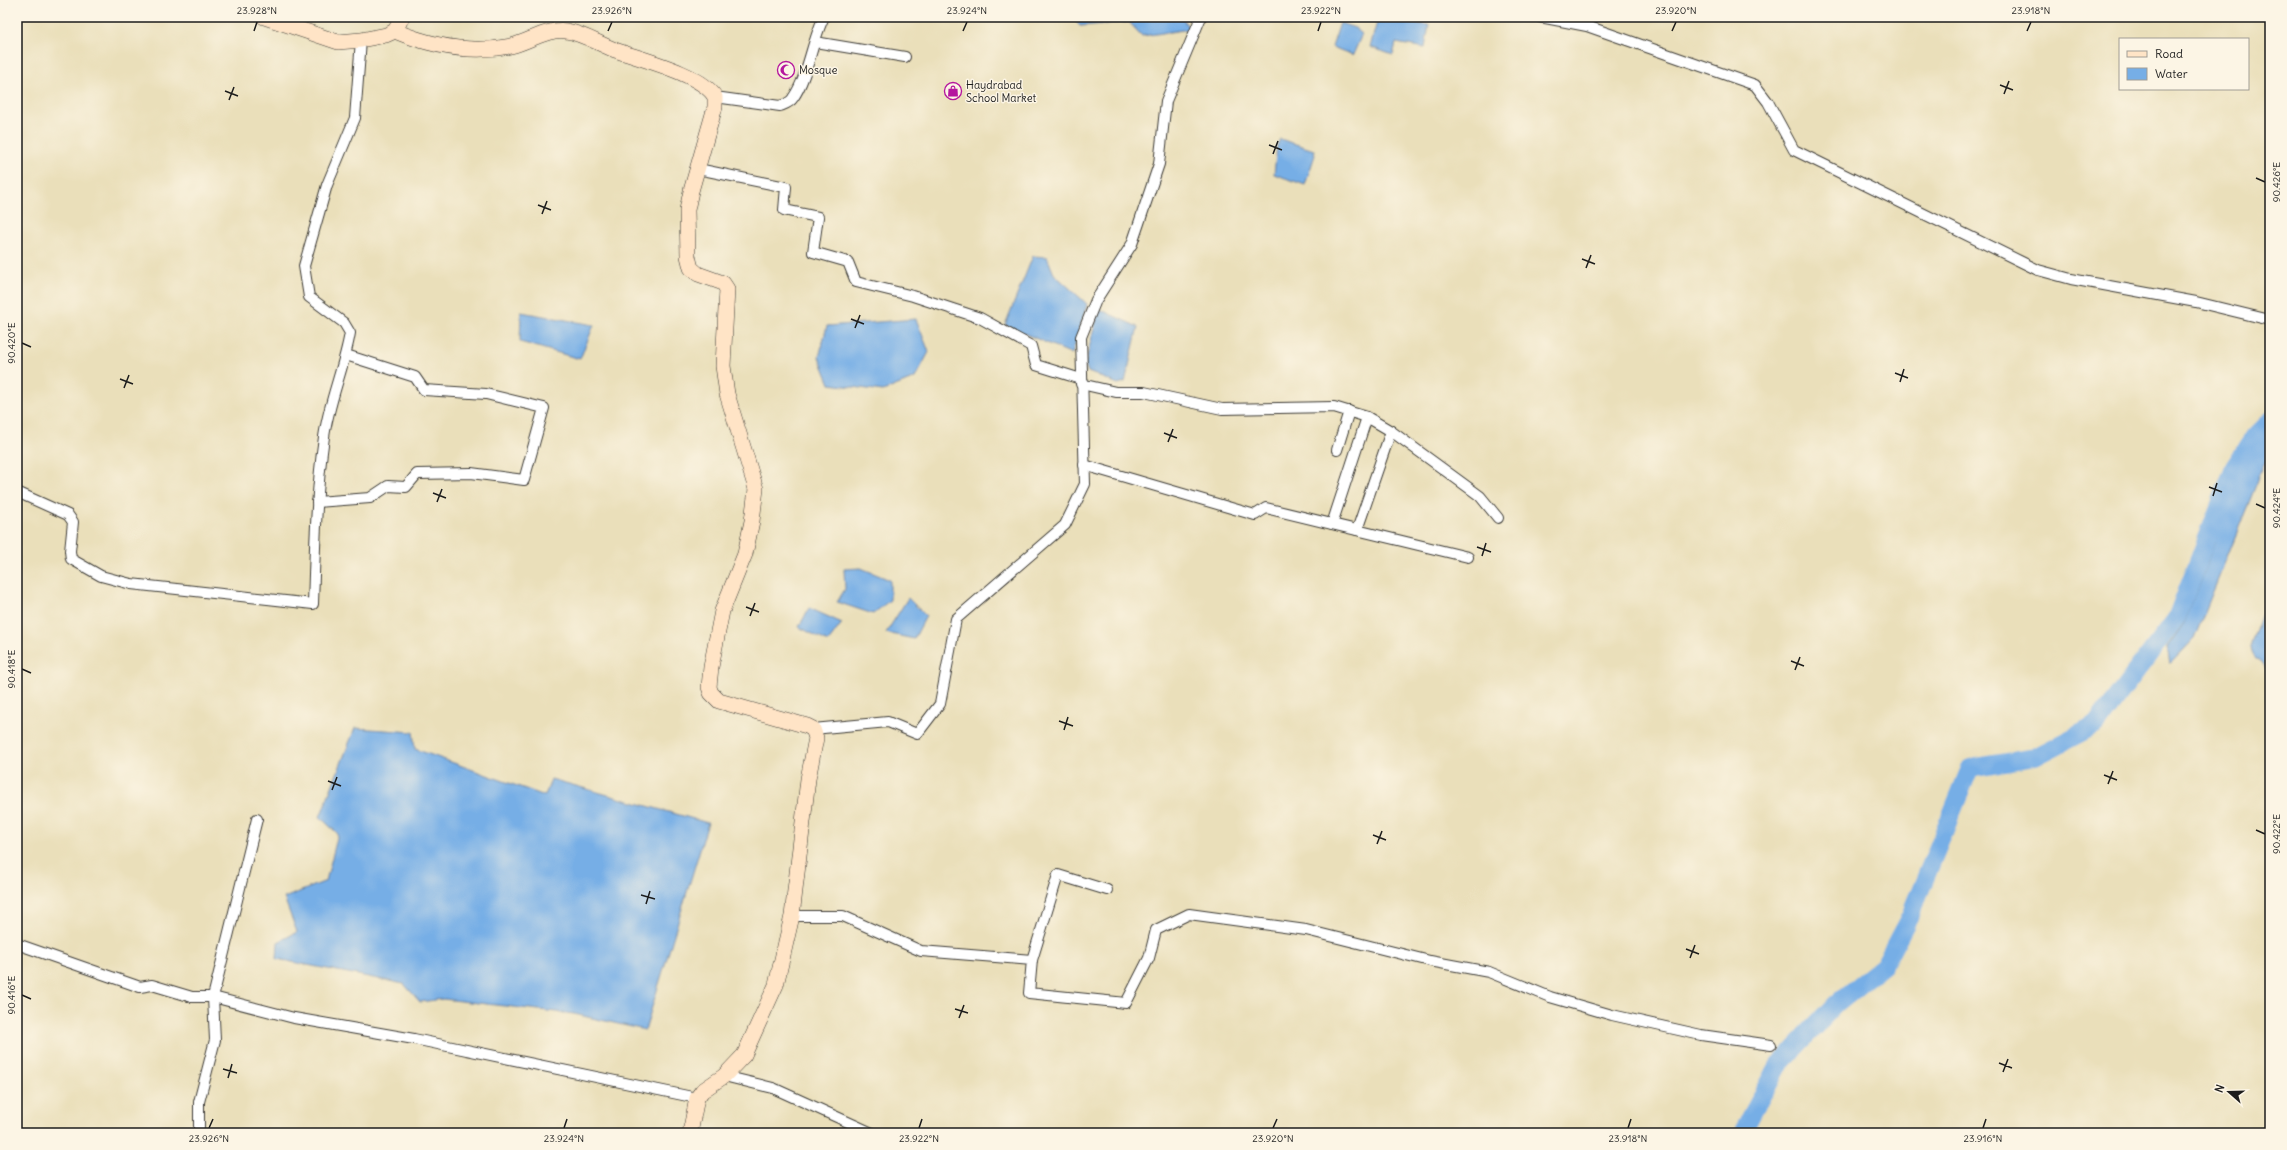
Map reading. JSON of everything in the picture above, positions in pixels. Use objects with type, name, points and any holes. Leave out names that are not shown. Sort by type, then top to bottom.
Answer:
[{"type":"street","points":[[264,17],[338,42],[361,40],[395,31],[436,46],[465,49],[511,46],[555,31],[567,31],[660,65],[706,85],[715,97],[715,107],[687,210],[688,256],[691,268],[723,283],[727,289],[723,366],[727,394],[756,489],[747,549],[722,611],[711,667],[709,687],[711,693],[719,701],[813,729],[888,722],[917,734],[940,704],[956,619],[1064,525],[1084,484],[1081,337],[1096,300],[1132,244],[1159,164],[1166,101],[1201,17]]},
{"type":"street","points":[[395,31],[402,17]]},
{"type":"street","points":[[715,97],[780,106],[788,103],[793,98],[824,17]]},
{"type":"street","points":[[1540,17],[1587,26],[1755,85],[1768,102],[1794,150],[2038,270],[2071,279],[2196,302],[2270,320]]},
{"type":"street","points":[[17,492],[68,515],[73,522],[70,551],[71,559],[101,576],[131,584],[313,604],[317,502],[324,436],[334,392],[346,355],[350,333],[344,323],[308,297],[304,266],[327,185],[355,118],[361,40]]},
{"type":"street","points":[[815,42],[905,57]]},
{"type":"street","points":[[698,169],[786,187],[784,210],[818,217],[813,252],[848,262],[856,282],[913,296],[980,318],[1031,346],[1036,365],[1081,382],[1116,392],[1144,392],[1222,409],[1334,406],[1367,417],[1391,431],[1480,496],[1498,518]]},
{"type":"street","points":[[317,502],[370,498],[388,486],[406,487],[418,474],[471,473],[524,480],[544,408],[486,394],[424,390],[415,377],[346,355]]},
{"type":"street","points":[[1337,450],[1349,412]]},
{"type":"street","points":[[1332,524],[1367,417]]},
{"type":"street","points":[[1357,530],[1391,431]]},
{"type":"street","points":[[1084,465],[1254,515],[1266,508],[1468,557]]},
{"type":"street","points":[[690,1133],[697,1098],[702,1091],[724,1076],[744,1055],[776,985],[792,916],[808,779],[816,738],[813,729]]},
{"type":"street","points":[[198,1133],[199,1102],[215,1040],[213,997],[257,818]]},
{"type":"street","points":[[1107,890],[1058,875],[1032,960],[1029,993],[1126,1003],[1149,958],[1156,930],[1189,914],[1306,930],[1430,960],[1489,972],[1550,997],[1612,1015],[1701,1035],[1771,1045]]},
{"type":"street","points":[[792,916],[843,916],[921,951],[1032,960]]},
{"type":"street","points":[[17,944],[140,987],[152,986],[192,997],[213,997],[294,1018],[414,1039],[697,1098]]},
{"type":"street","points":[[724,1076],[773,1088],[872,1133]]},
{"type":"water","points":[[1071,17],[1181,17],[1190,29],[1142,36],[1129,22],[1080,26]]},
{"type":"water","points":[[1378,19],[1429,25],[1425,48],[1396,43],[1393,55],[1370,47]]},
{"type":"water","points":[[1340,23],[1355,28],[1362,34],[1353,55],[1332,47]]},
{"type":"water","points":[[1280,139],[1314,150],[1315,155],[1305,185],[1274,174],[1277,145]]},
{"type":"water","points":[[1033,256],[1047,257],[1054,274],[1087,304],[1072,354],[1005,325]]},
{"type":"water","points":[[1099,309],[1138,327],[1125,382],[1118,384],[1088,372],[1085,364]]},
{"type":"water","points":[[521,312],[594,325],[580,359],[520,342]]},
{"type":"water","points":[[916,319],[929,352],[915,378],[883,391],[830,384],[819,357],[827,326]]},
{"type":"water","points":[[2270,420],[2270,457],[2264,465],[2194,639],[2170,664],[2167,647],[2184,623],[2215,541],[2225,494],[2259,429]]},
{"type":"water","points":[[861,568],[890,580],[890,600],[873,614],[837,602],[845,589],[844,569]]},
{"type":"water","points":[[2270,591],[2270,711],[2267,701],[2266,669],[2255,658],[2251,649],[2251,643]]},
{"type":"water","points":[[908,598],[926,616],[914,639],[886,633]]},
{"type":"water","points":[[809,608],[842,623],[828,642],[799,627]]},
{"type":"water","points":[[355,728],[413,732],[415,749],[545,796],[551,779],[708,823],[645,1030],[574,1014],[443,999],[420,1002],[404,984],[277,959],[278,942],[297,932],[284,898],[326,881],[338,834],[320,817]]},
{"type":"waterway","points":[[1742,1133],[1778,1066],[1836,1004],[1884,965],[1910,916],[1970,768],[2035,757],[2096,725],[2177,617],[2234,467],[2255,435],[2270,420]]},
{"type":"place","name":"Mosque","points":[[786,70]]},
{"type":"place","name":"Haydrabad School Market","points":[[953,91]]}]
